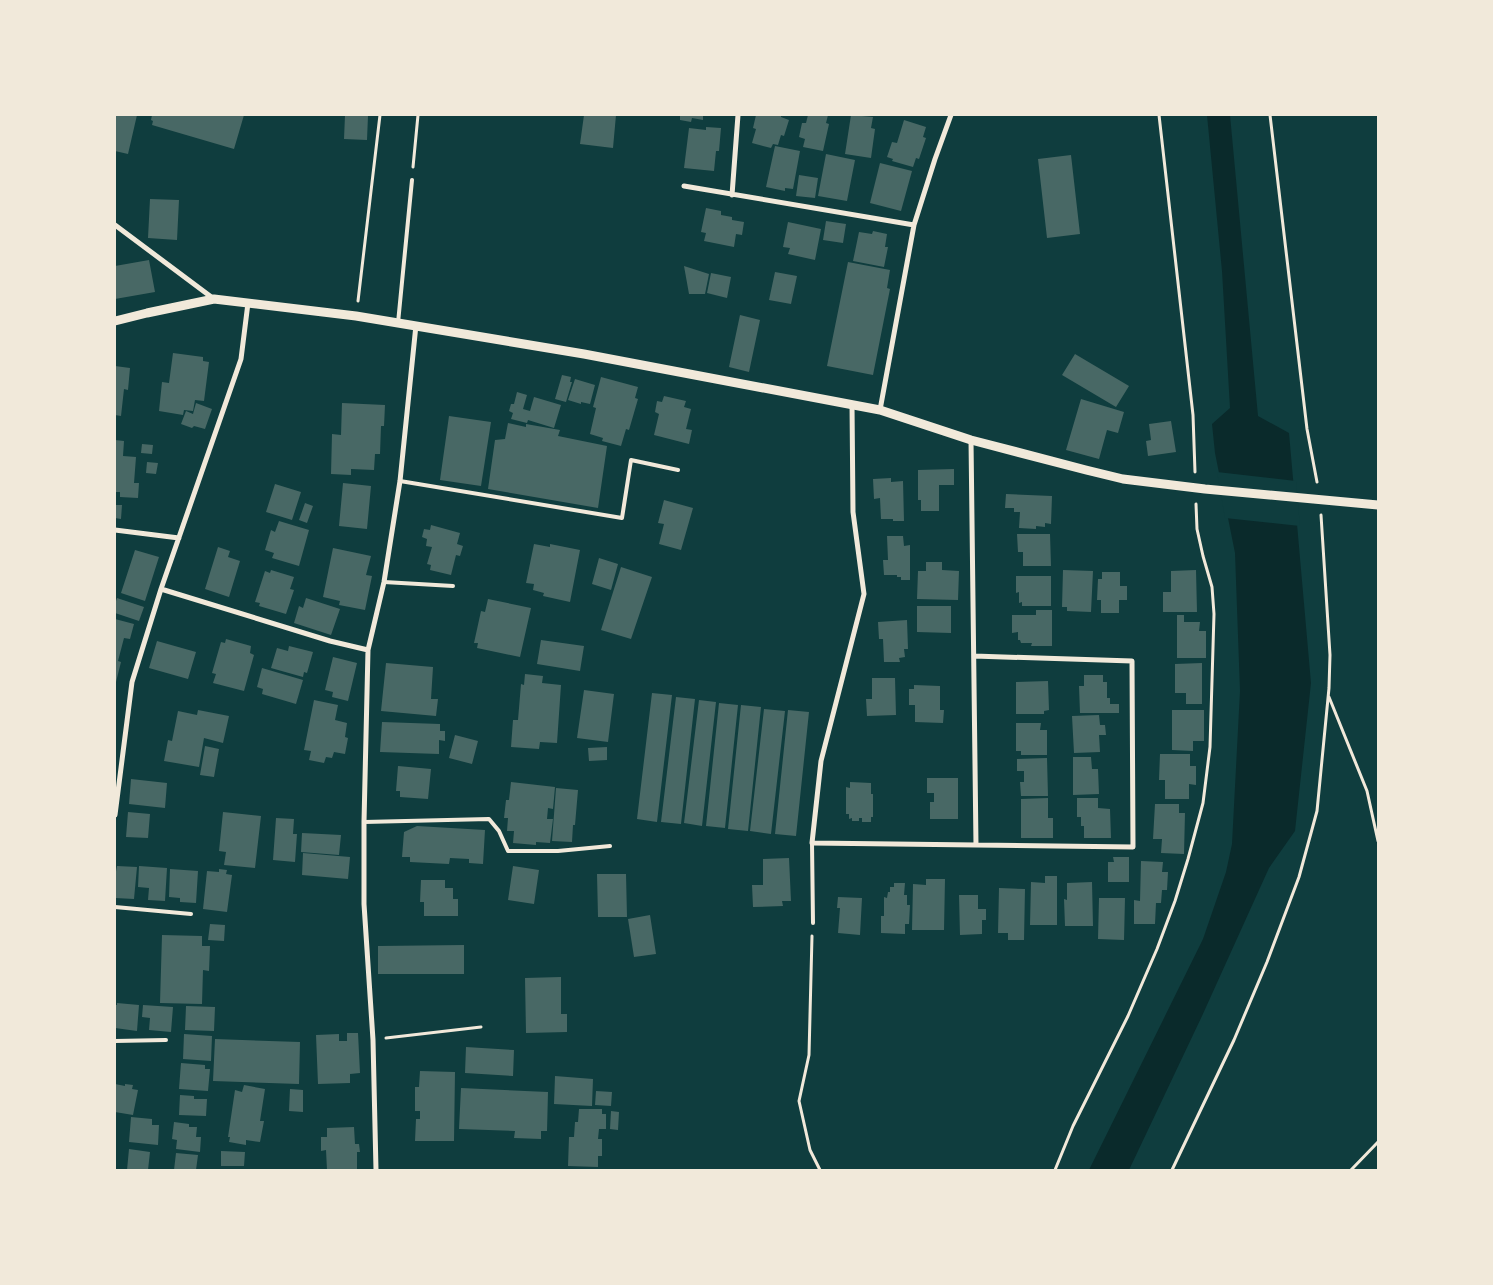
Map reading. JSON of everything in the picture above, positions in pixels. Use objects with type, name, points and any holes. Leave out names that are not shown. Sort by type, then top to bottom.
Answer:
[{"type":"street","points":[[732,195],[738,115]]},
{"type":"street","points":[[880,410],[914,225],[951,115]]},
{"type":"street","points":[[684,186],[914,225]]},
{"type":"street","points":[[115,225],[214,299]]},
{"type":"street","points":[[115,321],[214,299],[398,322],[584,354],[880,410],[971,440],[1123,479],[1195,488],[1378,505]]},
{"type":"street","points":[[115,815],[132,682],[160,589],[241,359],[248,302]]},
{"type":"street","points":[[376,1170],[373,1040],[364,904],[368,650],[384,582],[400,481],[416,326]]},
{"type":"street","points":[[852,404],[853,512],[864,594],[821,761],[812,843],[1133,847],[1132,660],[974,656]]},
{"type":"street","points":[[971,440],[976,845]]},
{"type":"street","points":[[115,530],[179,538]]},
{"type":"street","points":[[160,589],[330,641],[368,650]]},
{"type":"lane","points":[[398,322],[412,180]]},
{"type":"lane","points":[[400,481],[622,518],[631,460],[678,470]]},
{"type":"lane","points":[[384,582],[453,586]]},
{"type":"lane","points":[[364,822],[490,819],[499,831],[508,851],[558,851],[610,846]]},
{"type":"lane","points":[[812,843],[813,923]]},
{"type":"lane","points":[[115,907],[190,914]]},
{"type":"lane","points":[[115,1041],[166,1040]]},
{"type":"path","points":[[356,316],[380,115]]},
{"type":"path","points":[[412,180],[418,115]]},
{"type":"path","points":[[1055,1170],[1073,1126],[1128,1016],[1175,901],[1186,868],[1203,803],[1210,746],[1214,614],[1212,587],[1196,529],[1193,415],[1159,115]]},
{"type":"path","points":[[1172,1170],[1234,1040],[1267,962],[1299,877],[1317,811],[1328,695],[1330,655],[1315,499],[1270,115]]},
{"type":"path","points":[[1328,695],[1367,791],[1378,841]]},
{"type":"path","points":[[813,923],[810,963],[809,1056],[799,1101],[810,1150],[820,1170]]},
{"type":"path","points":[[373,1040],[481,1027]]},
{"type":"path","points":[[1351,1170],[1378,1142]]},
{"type":"water","points":[[1207,115],[1230,115],[1258,416],[1289,433],[1311,683],[1295,831],[1269,868],[1129,1170],[1089,1170],[1203,939],[1226,872],[1232,844],[1240,691],[1235,553],[1215,453],[1212,424],[1230,408],[1222,271]]},
{"type":"pier","points":[[1217,472],[1296,481],[1300,526],[1225,518]]},
{"type":"building","points":[[115,115],[137,115],[128,154],[115,151]]},
{"type":"building","points":[[152,115],[244,115],[234,149],[152,125]]},
{"type":"building","points":[[345,115],[368,116],[367,140],[344,139]]},
{"type":"building","points":[[584,115],[616,115],[613,148],[580,144]]},
{"type":"building","points":[[680,115],[703,115],[703,120],[692,118],[691,122],[680,120]]},
{"type":"building","points":[[756,115],[781,115],[781,117],[789,120],[784,136],[781,135],[778,145],[773,144],[771,148],[752,143],[756,129],[753,128]]},
{"type":"building","points":[[808,115],[828,115],[826,123],[829,124],[823,151],[803,147],[805,139],[799,137],[802,123],[806,123]]},
{"type":"building","points":[[851,115],[873,117],[871,128],[875,129],[871,158],[845,154]]},
{"type":"building","points":[[904,120],[926,127],[923,137],[926,138],[919,159],[916,158],[913,167],[892,161],[893,159],[887,157],[892,142],[897,143]]},
{"type":"building","points":[[706,127],[721,128],[719,151],[716,151],[714,171],[684,168],[689,128],[706,130]]},
{"type":"building","points":[[775,146],[800,151],[793,189],[785,188],[785,191],[766,187]]},
{"type":"building","points":[[826,154],[855,160],[847,201],[818,196]]},
{"type":"building","points":[[1071,155],[1080,234],[1047,238],[1038,159]]},
{"type":"building","points":[[880,163],[912,171],[901,211],[870,203]]},
{"type":"building","points":[[799,175],[818,178],[815,198],[796,196]]},
{"type":"building","points":[[150,199],[179,200],[177,240],[148,238]]},
{"type":"building","points":[[706,208],[721,211],[721,215],[732,217],[732,220],[744,222],[742,235],[736,234],[734,247],[704,241],[706,233],[701,232]]},
{"type":"building","points":[[826,221],[846,224],[843,243],[823,240]]},
{"type":"building","points":[[788,222],[821,229],[815,260],[788,254],[790,248],[783,247]]},
{"type":"building","points":[[873,231],[887,234],[885,247],[888,247],[884,267],[853,261],[859,232],[872,234]]},
{"type":"building","points":[[149,260],[155,292],[115,299],[115,266]]},
{"type":"building","points":[[848,262],[890,270],[887,288],[890,289],[873,375],[827,366]]},
{"type":"building","points":[[684,266],[709,274],[705,294],[689,294]]},
{"type":"building","points":[[775,272],[797,276],[791,304],[769,300]]},
{"type":"building","points":[[711,273],[731,277],[727,298],[707,293]]},
{"type":"building","points":[[740,315],[760,320],[749,372],[729,367]]},
{"type":"building","points":[[173,353],[203,357],[203,361],[209,362],[204,401],[195,400],[193,411],[184,410],[183,415],[159,411],[162,382],[169,383]]},
{"type":"building","points":[[1075,354],[1129,386],[1116,407],[1062,375]]},
{"type":"building","points":[[115,366],[130,368],[128,390],[124,389],[121,416],[115,415]]},
{"type":"building","points":[[562,375],[571,377],[570,382],[572,382],[566,402],[555,399]]},
{"type":"building","points":[[601,377],[638,387],[635,398],[638,399],[629,430],[626,429],[621,446],[602,441],[603,438],[590,434],[596,408],[593,407]]},
{"type":"building","points":[[575,379],[595,385],[590,404],[581,402],[581,404],[568,400]]},
{"type":"building","points":[[517,392],[527,395],[523,409],[530,411],[534,397],[561,405],[554,428],[528,420],[527,423],[511,419],[513,413],[509,411],[511,404],[514,404]]},
{"type":"building","points":[[664,396],[686,401],[684,407],[691,409],[686,429],[692,430],[689,444],[654,435],[659,414],[655,412],[657,401],[662,402]]},
{"type":"building","points":[[1081,399],[1124,412],[1118,433],[1107,430],[1099,459],[1066,450]]},
{"type":"building","points":[[196,403],[212,409],[205,429],[194,426],[192,428],[181,424],[186,411],[193,414]]},
{"type":"building","points":[[342,403],[385,405],[384,426],[381,426],[380,454],[375,454],[374,470],[351,469],[351,475],[331,474],[332,434],[341,435]]},
{"type":"building","points":[[449,416],[491,422],[481,486],[440,480]]},
{"type":"building","points":[[1171,421],[1176,452],[1148,456],[1146,441],[1151,440],[1149,424]]},
{"type":"building","points":[[508,423],[526,427],[526,424],[560,430],[558,436],[607,446],[598,508],[488,489],[495,440],[505,439]]},
{"type":"building","points":[[115,440],[124,441],[123,456],[136,457],[134,483],[139,483],[138,498],[120,497],[120,492],[115,492]]},
{"type":"building","points":[[142,444],[153,445],[152,454],[141,453]]},
{"type":"building","points":[[147,462],[158,463],[156,474],[146,473]]},
{"type":"building","points":[[954,469],[954,485],[939,485],[939,511],[921,511],[921,500],[918,500],[918,470]]},
{"type":"building","points":[[891,478],[891,482],[903,481],[904,521],[881,519],[880,498],[874,499],[873,479]]},
{"type":"building","points":[[343,483],[371,486],[367,529],[339,526]]},
{"type":"building","points":[[275,484],[301,492],[292,520],[266,512]]},
{"type":"building","points":[[1006,494],[1052,496],[1051,524],[1045,523],[1045,527],[1036,526],[1036,529],[1019,528],[1020,512],[1014,512],[1014,508],[1005,508]]},
{"type":"building","points":[[664,500],[693,508],[681,550],[659,544],[664,524],[658,523]]},
{"type":"building","points":[[305,503],[313,506],[307,523],[299,520]]},
{"type":"building","points":[[115,505],[122,505],[121,519],[115,518]]},
{"type":"building","points":[[279,521],[309,530],[299,566],[272,558],[274,553],[265,550],[271,530],[275,532]]},
{"type":"building","points":[[431,525],[460,533],[457,544],[463,546],[460,556],[456,555],[451,575],[430,570],[431,565],[427,564],[432,547],[426,546],[427,539],[422,537],[424,529],[430,530]]},
{"type":"building","points":[[1017,534],[1050,534],[1051,566],[1023,566],[1023,552],[1018,552]]},
{"type":"building","points":[[887,536],[903,536],[904,546],[910,545],[910,580],[901,580],[901,577],[897,577],[897,575],[884,575],[883,560],[888,560]]},
{"type":"building","points":[[534,544],[550,547],[550,544],[580,550],[570,602],[543,596],[544,593],[533,590],[534,584],[526,583]]},
{"type":"building","points":[[218,547],[230,551],[228,557],[240,561],[229,597],[205,589]]},
{"type":"building","points":[[333,548],[371,556],[366,575],[372,576],[365,610],[339,605],[340,601],[323,597]]},
{"type":"building","points":[[135,550],[159,557],[145,601],[121,593]]},
{"type":"building","points":[[599,558],[618,564],[611,590],[592,584]]},
{"type":"building","points":[[926,562],[942,562],[942,570],[959,571],[958,600],[917,599],[918,571],[926,571]]},
{"type":"building","points":[[621,567],[652,577],[631,639],[601,630]]},
{"type":"building","points":[[271,570],[294,577],[290,589],[294,590],[286,614],[259,606],[260,603],[255,602],[265,571],[270,573]]},
{"type":"building","points":[[1063,570],[1093,571],[1091,612],[1067,611],[1067,607],[1062,607]]},
{"type":"building","points":[[1196,570],[1197,612],[1163,612],[1163,592],[1171,592],[1171,571]]},
{"type":"building","points":[[1102,572],[1120,572],[1120,586],[1127,586],[1127,600],[1119,600],[1119,613],[1101,613],[1101,600],[1097,600],[1098,579],[1102,579]]},
{"type":"building","points":[[1016,576],[1051,576],[1051,606],[1022,606],[1022,602],[1019,603],[1019,592],[1016,593]]},
{"type":"building","points":[[117,598],[144,607],[139,621],[115,613]]},
{"type":"building","points":[[306,598],[340,609],[331,635],[294,623],[299,606],[303,608]]},
{"type":"building","points":[[488,599],[531,608],[520,657],[477,648],[478,643],[474,643],[481,611],[485,612]]},
{"type":"building","points":[[917,606],[951,606],[951,633],[917,632]]},
{"type":"building","points":[[1036,610],[1052,610],[1052,646],[1031,646],[1032,643],[1021,643],[1018,640],[1018,632],[1012,633],[1012,615],[1036,615]]},
{"type":"building","points":[[1177,615],[1184,615],[1184,622],[1200,622],[1199,631],[1206,631],[1206,658],[1177,658]]},
{"type":"building","points":[[115,619],[134,624],[130,639],[124,638],[118,661],[121,662],[116,682]]},
{"type":"building","points":[[907,620],[908,649],[904,649],[905,657],[899,658],[900,662],[884,662],[883,639],[879,639],[878,622]]},
{"type":"building","points":[[226,639],[251,646],[250,653],[254,655],[244,691],[213,683],[216,674],[212,673],[221,642],[225,643]]},
{"type":"building","points":[[541,640],[584,646],[580,671],[537,664]]},
{"type":"building","points":[[157,641],[196,652],[188,679],[149,668]]},
{"type":"building","points":[[289,646],[313,652],[307,673],[304,672],[303,677],[271,668],[277,648],[288,651]]},
{"type":"building","points":[[333,657],[357,663],[348,701],[332,697],[333,692],[325,690]]},
{"type":"building","points":[[386,663],[433,667],[431,699],[438,699],[436,716],[381,711]]},
{"type":"building","points":[[1202,663],[1202,704],[1186,704],[1186,693],[1175,693],[1175,664]]},
{"type":"building","points":[[262,668],[303,680],[296,704],[262,694],[263,689],[257,687]]},
{"type":"building","points":[[525,674],[543,676],[542,683],[561,685],[557,743],[540,742],[539,749],[511,747],[513,720],[518,720],[521,684],[524,685]]},
{"type":"building","points":[[1084,675],[1103,675],[1103,682],[1107,682],[1107,698],[1110,698],[1110,704],[1119,704],[1119,713],[1080,713],[1079,686],[1084,686]]},
{"type":"building","points":[[872,678],[895,678],[896,715],[867,716],[866,699],[872,699]]},
{"type":"building","points":[[1048,681],[1049,710],[1044,711],[1044,714],[1016,714],[1016,682]]},
{"type":"building","points":[[914,685],[940,686],[940,710],[944,710],[943,723],[915,722],[915,705],[909,705],[909,689],[914,689]]},
{"type":"building","points":[[584,690],[614,694],[608,742],[577,738]]},
{"type":"building","points":[[652,693],[672,695],[657,822],[637,819]]},
{"type":"building","points":[[676,697],[695,699],[681,824],[661,822]]},
{"type":"building","points":[[314,700],[338,705],[335,720],[347,723],[345,737],[348,738],[345,754],[334,752],[332,758],[326,757],[324,763],[309,760],[311,751],[304,750]]},
{"type":"building","points":[[699,700],[716,702],[702,826],[684,823]]},
{"type":"building","points":[[719,703],[738,705],[725,828],[706,826]]},
{"type":"building","points":[[741,705],[761,707],[748,831],[728,829]]},
{"type":"building","points":[[764,709],[785,711],[771,834],[750,831]]},
{"type":"building","points":[[198,710],[229,716],[223,743],[204,738],[199,767],[164,761],[168,740],[172,741],[178,711],[197,715]]},
{"type":"building","points":[[788,710],[809,712],[796,836],[775,834]]},
{"type":"building","points":[[1172,710],[1204,710],[1204,741],[1193,741],[1193,751],[1172,750]]},
{"type":"building","points":[[1099,715],[1100,725],[1105,725],[1106,735],[1099,735],[1100,752],[1074,753],[1072,716]]},
{"type":"building","points":[[382,722],[440,724],[440,731],[445,731],[445,741],[439,740],[439,754],[380,752]]},
{"type":"building","points":[[1016,723],[1041,723],[1040,730],[1047,730],[1047,755],[1021,755],[1021,751],[1016,751]]},
{"type":"building","points":[[455,735],[478,741],[472,764],[449,758]]},
{"type":"building","points":[[205,746],[219,749],[214,777],[200,775]]},
{"type":"building","points":[[607,747],[607,760],[589,761],[588,748]]},
{"type":"building","points":[[1160,754],[1190,754],[1190,766],[1196,766],[1196,785],[1189,784],[1189,799],[1165,799],[1165,780],[1159,780]]},
{"type":"building","points":[[1073,757],[1091,757],[1092,769],[1098,769],[1099,794],[1073,795]]},
{"type":"building","points":[[1047,758],[1048,796],[1021,796],[1020,782],[1024,782],[1024,771],[1017,771],[1017,759]]},
{"type":"building","points":[[398,766],[431,769],[428,799],[400,797],[400,791],[396,791]]},
{"type":"building","points":[[927,778],[958,778],[958,819],[930,819],[930,802],[934,802],[934,793],[927,793]]},
{"type":"building","points":[[131,779],[167,783],[165,808],[129,804]]},
{"type":"building","points":[[511,782],[555,787],[553,809],[548,808],[547,819],[553,819],[550,843],[536,842],[536,845],[513,843],[514,831],[507,831],[508,818],[504,818]]},
{"type":"building","points":[[850,782],[871,783],[873,817],[871,817],[871,822],[862,822],[862,818],[859,818],[859,821],[852,821],[852,818],[849,819],[849,814],[846,814],[846,787],[850,788]]},
{"type":"building","points":[[556,788],[578,790],[572,842],[552,841]]},
{"type":"building","points":[[1048,798],[1048,818],[1053,818],[1053,838],[1021,838],[1021,799]]},
{"type":"building","points":[[1077,798],[1098,798],[1098,808],[1110,809],[1111,838],[1084,838],[1084,826],[1081,826],[1081,817],[1077,817]]},
{"type":"building","points":[[1155,804],[1179,804],[1179,813],[1185,813],[1184,854],[1161,853],[1162,839],[1153,839]]},
{"type":"building","points":[[128,812],[150,814],[148,838],[126,837]]},
{"type":"building","points":[[223,812],[261,816],[255,868],[224,865],[226,852],[219,851]]},
{"type":"building","points":[[276,818],[294,819],[293,834],[297,834],[295,862],[273,860]]},
{"type":"building","points":[[417,826],[485,830],[483,864],[469,863],[469,859],[450,858],[449,864],[410,862],[410,857],[402,857],[404,832]]},
{"type":"building","points":[[302,833],[341,835],[339,855],[301,852]]},
{"type":"building","points":[[303,853],[350,857],[348,879],[302,875]]},
{"type":"building","points":[[1113,857],[1129,857],[1129,882],[1108,882],[1108,862],[1114,862]]},
{"type":"building","points":[[789,858],[791,901],[782,901],[783,906],[753,907],[752,885],[763,885],[763,859]]},
{"type":"building","points":[[1141,861],[1163,862],[1162,872],[1168,872],[1167,890],[1162,890],[1161,903],[1156,903],[1155,924],[1134,924],[1134,900],[1140,901]]},
{"type":"building","points":[[117,866],[137,867],[134,899],[115,898]]},
{"type":"building","points":[[139,866],[167,868],[165,901],[148,900],[149,888],[138,887]]},
{"type":"building","points":[[513,866],[539,870],[534,904],[508,900]]},
{"type":"building","points":[[170,869],[198,871],[196,903],[180,902],[180,898],[169,897]]},
{"type":"building","points":[[219,869],[227,870],[226,874],[232,875],[227,912],[203,909],[207,871],[219,872]]},
{"type":"building","points":[[597,874],[626,874],[627,917],[598,917]]},
{"type":"building","points":[[1045,876],[1057,876],[1057,925],[1030,925],[1031,882],[1045,883]]},
{"type":"building","points":[[926,879],[945,879],[944,930],[912,930],[913,884],[926,885]]},
{"type":"building","points":[[421,880],[445,880],[445,888],[453,888],[453,899],[458,899],[458,916],[424,916],[424,902],[420,902]]},
{"type":"building","points":[[1092,882],[1093,926],[1065,926],[1064,899],[1067,900],[1067,883]]},
{"type":"building","points":[[894,883],[905,883],[904,895],[907,895],[907,905],[910,905],[909,924],[905,924],[905,934],[881,933],[881,916],[884,916],[884,897],[887,898],[890,887],[894,887]]},
{"type":"building","points":[[999,888],[1025,889],[1024,940],[1008,940],[1008,933],[998,933]]},
{"type":"building","points":[[959,895],[978,895],[978,909],[986,909],[986,920],[982,920],[982,934],[960,935]]},
{"type":"building","points":[[838,897],[862,898],[860,935],[838,933],[840,908],[837,908]]},
{"type":"building","points":[[1099,898],[1125,898],[1124,940],[1098,939]]},
{"type":"building","points":[[650,915],[656,954],[634,957],[628,919]]},
{"type":"building","points":[[210,924],[225,925],[224,941],[208,940]]},
{"type":"building","points":[[162,935],[202,936],[202,946],[210,946],[209,971],[203,970],[202,1004],[160,1003]]},
{"type":"building","points":[[464,945],[464,974],[378,974],[378,946]]},
{"type":"building","points":[[561,977],[561,1014],[567,1014],[567,1032],[526,1033],[525,978]]},
{"type":"building","points":[[117,1003],[139,1005],[137,1031],[115,1028],[115,1005]]},
{"type":"building","points":[[143,1005],[173,1007],[171,1032],[149,1030],[150,1018],[142,1017]]},
{"type":"building","points":[[186,1006],[215,1007],[214,1031],[185,1030]]},
{"type":"building","points":[[347,1033],[358,1033],[360,1073],[350,1074],[350,1083],[318,1084],[316,1035],[339,1034],[339,1041],[347,1041]]},
{"type":"building","points":[[184,1034],[212,1036],[211,1061],[183,1059]]},
{"type":"building","points":[[215,1039],[300,1042],[299,1084],[213,1081]]},
{"type":"building","points":[[466,1047],[514,1050],[513,1076],[465,1073]]},
{"type":"building","points":[[181,1063],[205,1065],[205,1069],[210,1069],[208,1091],[179,1089]]},
{"type":"building","points":[[420,1071],[455,1072],[454,1141],[415,1141],[416,1119],[420,1119],[420,1111],[415,1111],[415,1087],[419,1087]]},
{"type":"building","points":[[555,1076],[593,1079],[592,1106],[554,1104]]},
{"type":"building","points":[[115,1084],[133,1085],[132,1089],[138,1090],[133,1115],[115,1112]]},
{"type":"building","points":[[244,1085],[265,1089],[260,1121],[264,1121],[260,1142],[246,1140],[246,1145],[229,1142],[230,1137],[228,1137],[235,1090],[242,1092]]},
{"type":"building","points":[[461,1088],[548,1092],[547,1131],[541,1131],[541,1139],[514,1138],[515,1131],[459,1129]]},
{"type":"building","points":[[290,1089],[303,1090],[303,1112],[289,1111]]},
{"type":"building","points":[[596,1091],[612,1092],[611,1106],[595,1105]]},
{"type":"building","points":[[180,1095],[194,1096],[194,1099],[207,1099],[206,1116],[179,1115]]},
{"type":"building","points":[[579,1109],[602,1109],[602,1114],[606,1114],[606,1129],[599,1129],[598,1139],[602,1139],[602,1156],[598,1156],[598,1167],[568,1166],[569,1137],[574,1137],[575,1122],[578,1122]]},
{"type":"building","points":[[611,1111],[619,1112],[618,1130],[610,1129]]},
{"type":"building","points":[[131,1117],[152,1119],[152,1125],[159,1125],[158,1145],[129,1142]]},
{"type":"building","points":[[174,1122],[189,1124],[189,1127],[197,1127],[196,1137],[201,1137],[200,1152],[176,1149],[177,1140],[172,1139]]},
{"type":"building","points":[[354,1127],[355,1144],[359,1144],[360,1152],[357,1152],[357,1170],[327,1170],[326,1150],[321,1151],[321,1137],[327,1137],[327,1128]]},
{"type":"building","points":[[129,1149],[150,1152],[148,1170],[127,1170]]},
{"type":"building","points":[[221,1151],[245,1152],[244,1166],[221,1166]]},
{"type":"building","points":[[176,1153],[198,1155],[196,1170],[174,1170]]}]
